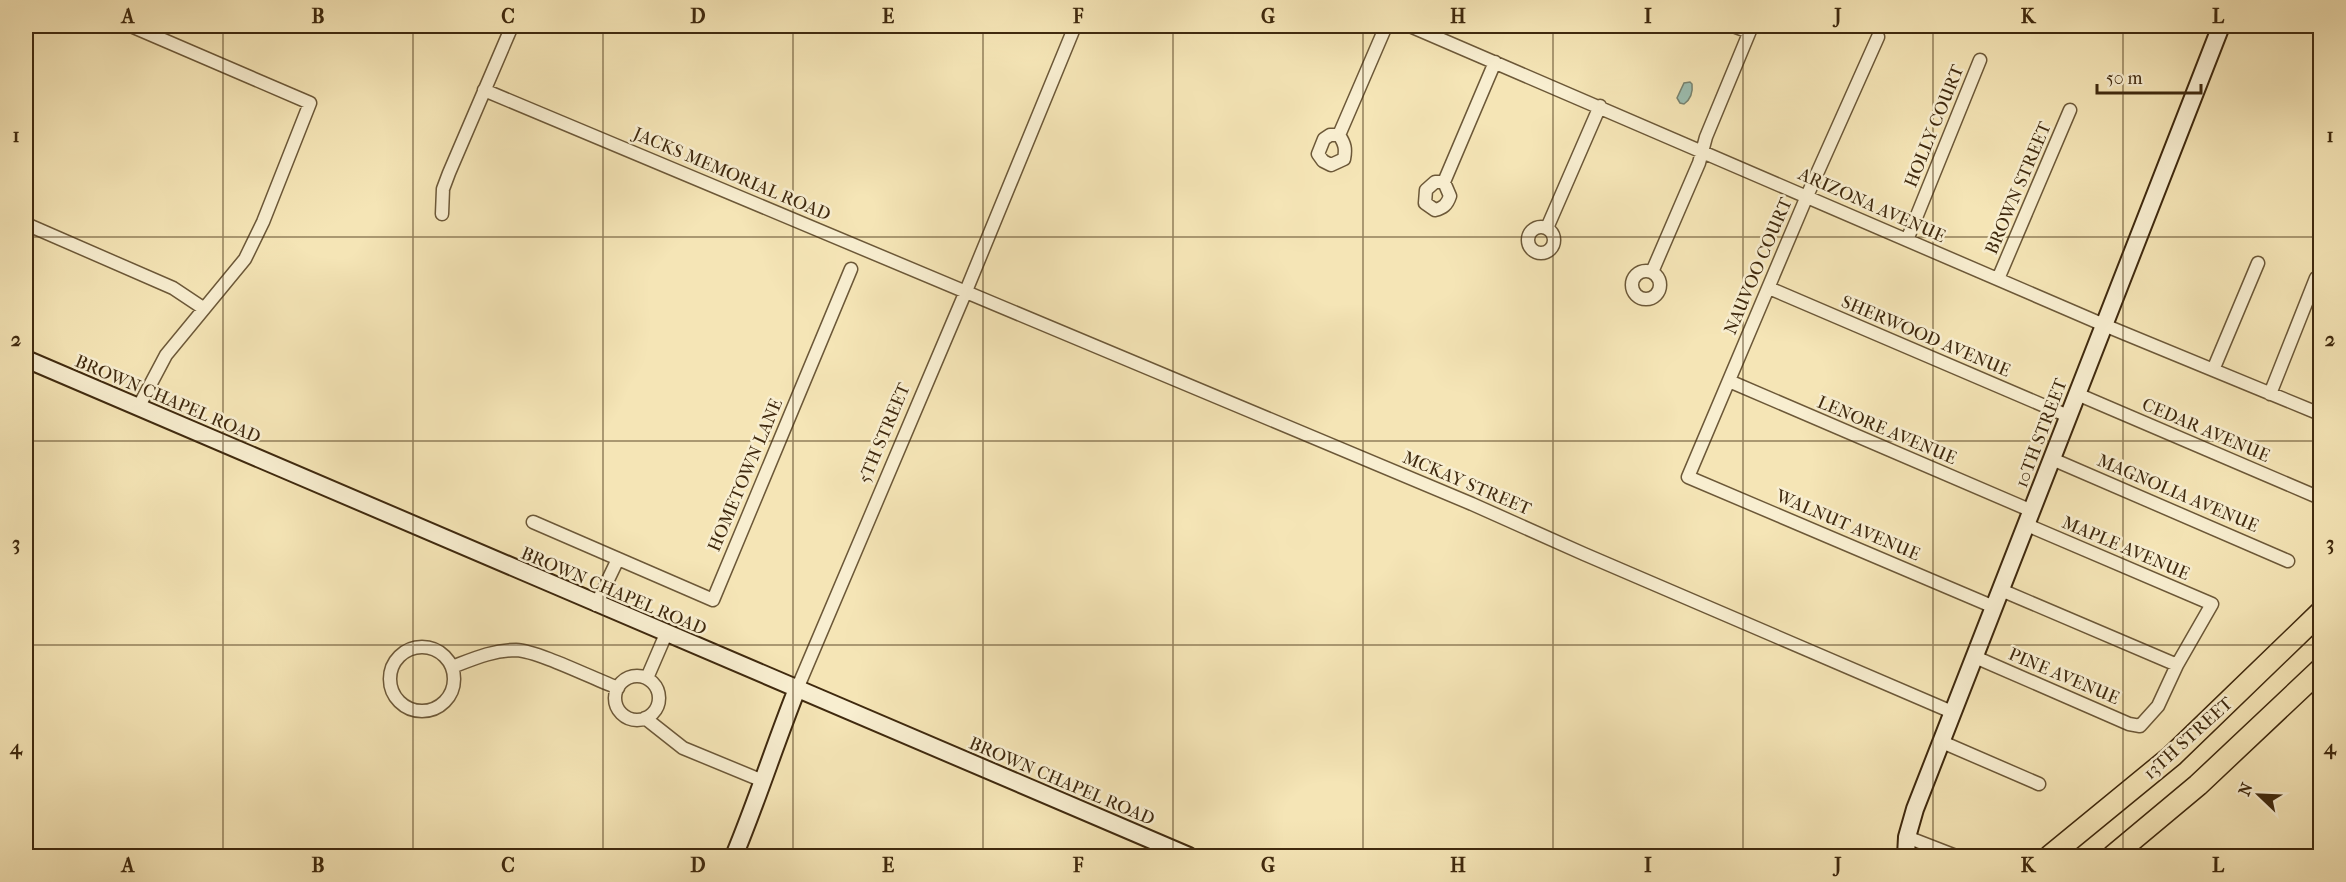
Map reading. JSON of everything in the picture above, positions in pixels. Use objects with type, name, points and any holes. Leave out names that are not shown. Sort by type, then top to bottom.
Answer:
[{"type":"highway","name":"13TH STREET","points":[[2050,856],[2172,756],[2320,613]]},
{"type":"highway","points":[[2113,856],[2198,785],[2320,670]]},
{"type":"street","points":[[131,26],[310,103],[245,259],[166,355],[139,406]]},
{"type":"street","points":[[442,214],[443,189],[512,26]]},
{"type":"street","name":"5TH STREET","points":[[734,856],[797,689],[966,291],[1075,26]]},
{"type":"street","points":[[1339,135],[1386,26]]},
{"type":"street","name":"ARIZONA AVENUE","points":[[1410,26],[2104,325],[2320,414]]},
{"type":"street","points":[[1652,272],[1700,163],[1750,29],[1733,26]]},
{"type":"street","name":"10TH STREET","points":[[1906,856],[1907,837],[1916,808],[1952,712],[2221,26]]},
{"type":"street","name":"NAUVOO COURT","points":[[1688,477],[1807,196],[1878,37]]},
{"type":"street","name":"HOLLY COURT","points":[[1907,240],[1980,60]]},
{"type":"street","points":[[1444,182],[1495,62]]},
{"type":"street","name":"JACKS MEMORIAL ROAD","points":[[484,90],[966,291]]},
{"type":"street","points":[[1547,228],[1600,106]]},
{"type":"street","name":"BROWN STREET","points":[[1998,279],[2070,110]]},
{"type":"street","points":[[26,224],[173,288],[203,308]]},
{"type":"street","points":[[2213,370],[2258,263]]},
{"type":"street","name":"HOMETOWN LANE","points":[[533,522],[713,600],[851,269]]},
{"type":"street","points":[[2270,394],[2316,278]]},
{"type":"street","name":"SHERWOOD AVENUE","points":[[1769,288],[2068,416]]},
{"type":"street","name":"MCKAY STREET","points":[[966,291],[1472,504],[1952,712]]},
{"type":"street","name":"BROWN CHAPEL ROAD","points":[[26,359],[596,605],[1189,856]]},
{"type":"street","name":"LENORE AVENUE","points":[[1729,381],[2029,518]]},
{"type":"street","name":"CEDAR AVENUE","points":[[2078,394],[2320,498]]},
{"type":"street","name":"MAGNOLIA AVENUE","points":[[2052,459],[2288,561]]},
{"type":"street","name":"WALNUT AVENUE","points":[[1688,477],[1994,607]]},
{"type":"street","name":"MAPLE AVENUE","points":[[2029,518],[2212,604],[2178,665]]},
{"type":"street","points":[[596,605],[618,559]]},
{"type":"street","points":[[2001,590],[2178,665]]},
{"type":"street","points":[[646,678],[666,634]]},
{"type":"street","points":[[430,648],[447,658],[452,667],[454,678],[447,699],[428,711],[417,711],[406,707],[392,690],[390,681],[395,661],[411,649],[430,648]]},
{"type":"street","points":[[452,667],[484,654],[517,650],[618,688]]},
{"type":"street","name":"PINE AVENUE","points":[[1975,657],[2130,724],[2140,726],[2158,706],[2178,665]]},
{"type":"street","points":[[630,677],[646,678],[656,686],[659,700],[654,711],[645,718],[631,718],[620,711],[616,702],[618,688],[630,677]]},
{"type":"street","points":[[645,718],[683,748],[764,781]]},
{"type":"street","points":[[1942,742],[2039,784]]},
{"type":"street","points":[[1907,837],[1956,856]]},
{"type":"shaded area","points":[[1690,82],[1692,93],[1690,98],[1684,104],[1680,103],[1677,98],[1684,83]]}]
